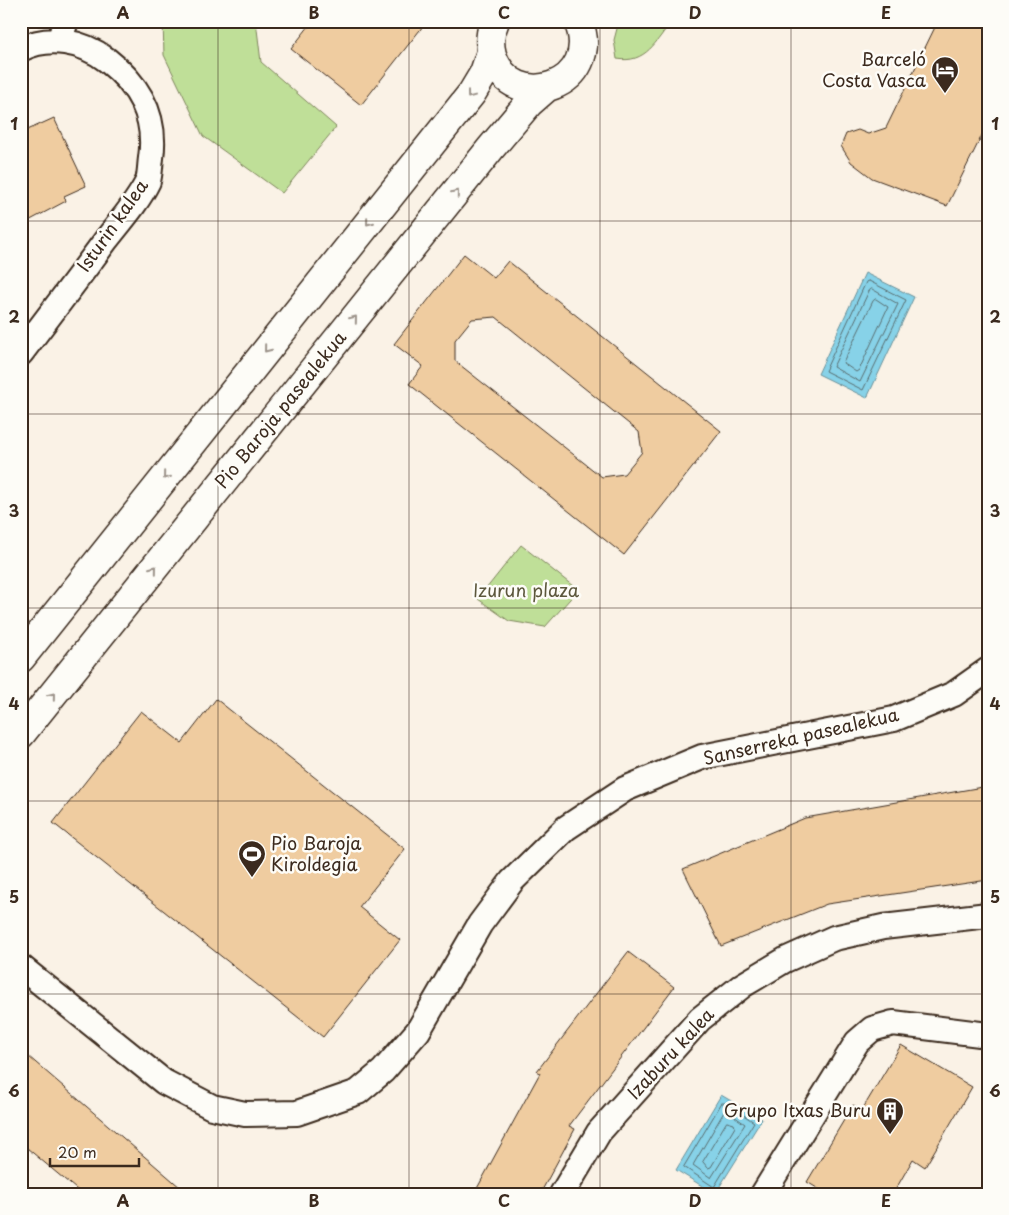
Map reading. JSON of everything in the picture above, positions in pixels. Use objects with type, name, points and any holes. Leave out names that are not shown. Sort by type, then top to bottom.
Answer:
[{"type":"main road","points":[[495,21],[490,39],[491,52],[501,73],[521,87],[545,89]]},
{"type":"main road","name":"Pio Baroja pasealekua","points":[[21,734],[529,103],[545,89],[565,80],[573,72],[580,61],[583,26]]},
{"type":"main road","points":[[21,658],[472,93],[484,73],[491,52]]},
{"type":"street","points":[[21,49],[62,31]]},
{"type":"street","name":"Isturin kalea","points":[[21,353],[134,202],[148,180],[153,144],[146,106],[126,75],[100,55],[77,44],[62,31]]},
{"type":"street","name":"Sanserreka pasealekua","points":[[21,968],[164,1082],[212,1107],[245,1114],[297,1113],[358,1092],[383,1070],[418,1031],[480,924],[512,881],[566,828],[624,789],[702,757],[894,719],[954,694],[988,670]]},
{"type":"street","name":"Izaburu kalea","points":[[562,1194],[599,1132],[700,1019],[743,985],[785,960],[834,938],[883,927],[988,915]]},
{"type":"street","points":[[763,1194],[857,1042],[872,1029],[893,1023],[988,1035]]},
{"type":"green space","points":[[163,21],[256,21],[261,62],[336,127],[282,193],[203,136],[164,55]]},
{"type":"green space","points":[[619,21],[672,21],[649,49],[636,58],[627,60],[617,59],[614,40]]},
{"type":"green space","name":"Izurun plaza","points":[[521,545],[578,590],[545,627],[509,621],[478,599]]},
{"type":"water","points":[[865,273],[914,297],[867,398],[818,374]]},
{"type":"water","points":[[721,1095],[762,1119],[715,1194],[676,1170]]},
{"type":"building","points":[[313,21],[427,21],[361,105],[291,49]]},
{"type":"building","name":"Barceló Costa Vasca","points":[[938,21],[988,21],[988,123],[947,206],[872,178],[851,162],[841,146],[846,134],[858,130],[868,134],[886,128]]},
{"type":"building","points":[[54,118],[86,186],[64,196],[66,201],[21,225],[21,133]]},
{"type":"building","points":[[464,254],[494,278],[508,261],[721,431],[624,555],[409,384],[423,366],[394,344]],"holes":[[[496,317],[639,432],[642,452],[624,474],[602,477],[455,361],[455,340],[472,319]]]},
{"type":"building","name":"Pio Baroja Kiroldegia","points":[[216,699],[405,849],[359,907],[400,940],[323,1037],[53,823],[141,711],[182,743]]},
{"type":"building","points":[[988,786],[988,880],[827,904],[721,946],[683,869],[805,818]]},
{"type":"building","points":[[628,952],[674,987],[569,1126],[575,1129],[540,1194],[474,1194],[540,1073],[537,1071]]},
{"type":"building","name":"Grupo Itxas Buru","points":[[901,1045],[972,1087],[925,1167],[913,1159],[893,1194],[827,1194],[807,1182],[853,1105],[862,1110]]},
{"type":"building","points":[[21,1050],[188,1194],[82,1194],[21,1143]]},
{"type":"place","name":"Barceló Costa Vasca","points":[[945,94]]},
{"type":"place","name":"Pio Baroja Kiroldegia","points":[[252,878]]},
{"type":"place","name":"Grupo Itxas Buru","points":[[890,1135]]}]
